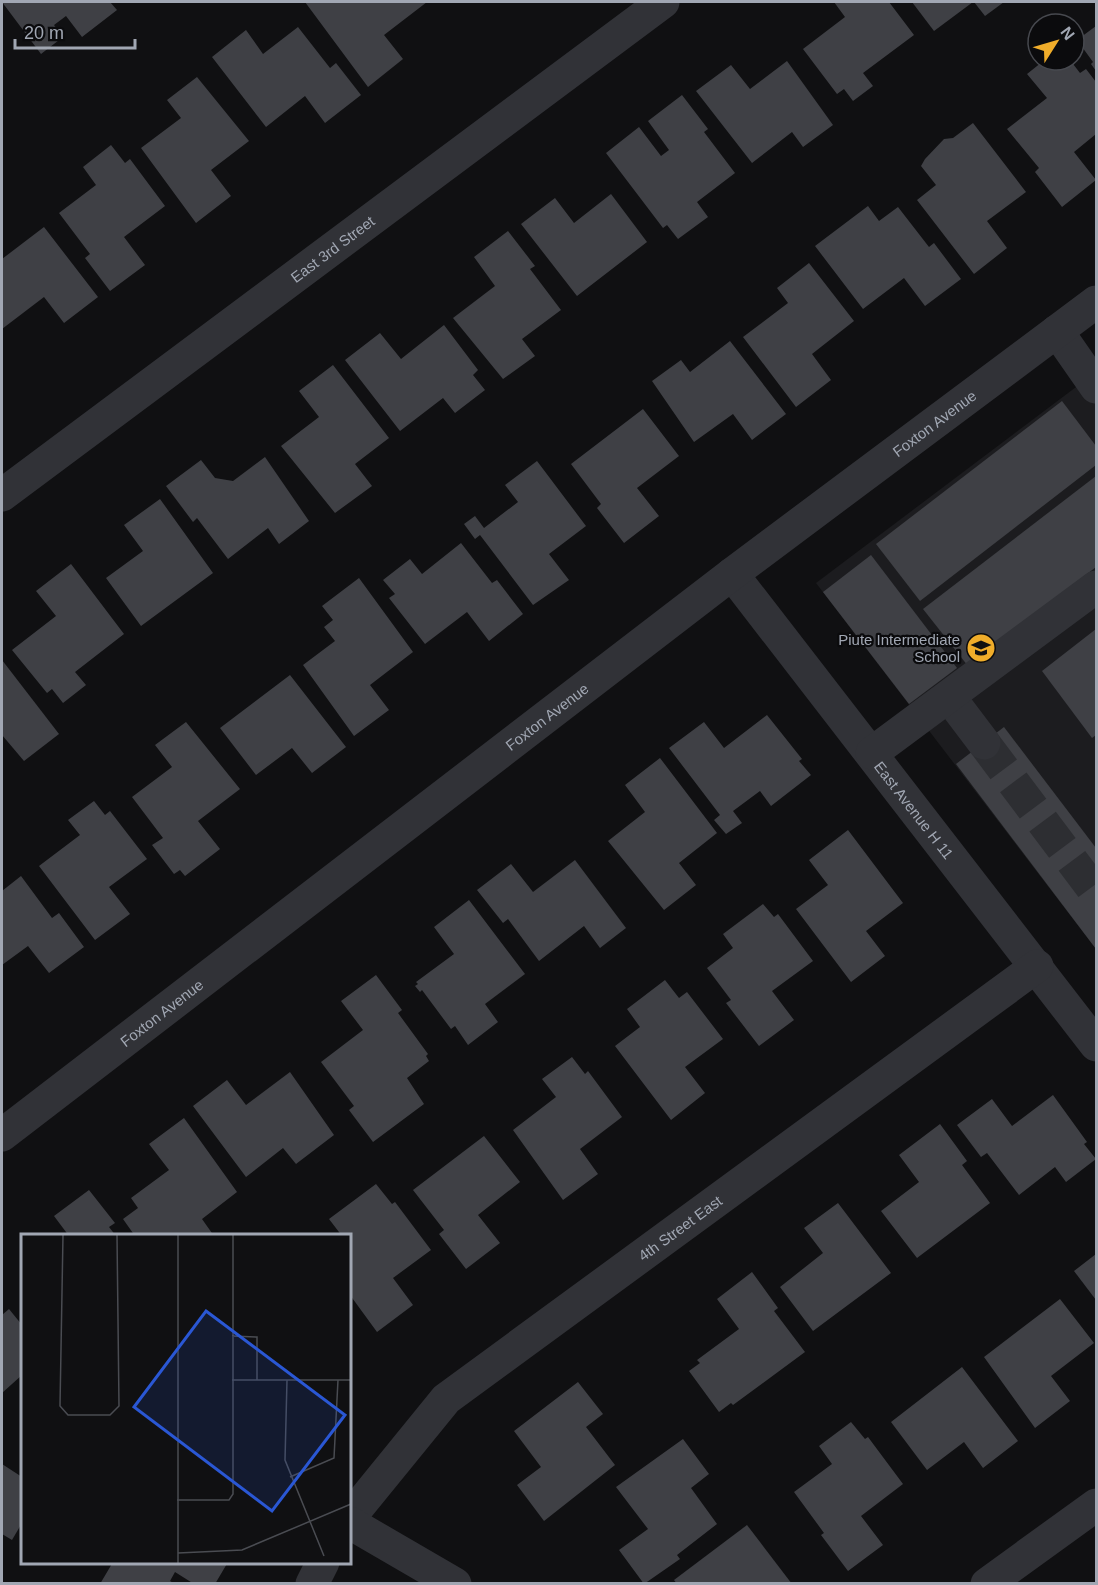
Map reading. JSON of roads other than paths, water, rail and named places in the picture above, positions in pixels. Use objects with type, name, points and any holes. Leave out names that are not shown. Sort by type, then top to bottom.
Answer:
[{"type":"street","name":"East 3rd Street","points":[[2,495],[663,2]]},
{"type":"street","name":"Foxton Avenue","points":[[2,1135],[732,574],[1096,302]]},
{"type":"street","points":[[1057,331],[1096,387]]},
{"type":"street","name":"East Avenue H 11","points":[[732,574],[1037,966],[1096,1046]]},
{"type":"street","points":[[872,753],[950,698],[1096,587]]},
{"type":"street","points":[[950,698],[984,743]]},
{"type":"street","name":"4th Street East","points":[[351,1516],[446,1399],[1037,966]]},
{"type":"street","points":[[987,1584],[1096,1505]]},
{"type":"street","points":[[351,1523],[455,1584]]},
{"type":"street","points":[[312,1584],[322,1564]]},
{"type":"tunnel","points":[[984,743],[1096,893]]},
{"type":"place","name":"Piute Intermediate School","points":[[981,648]]}]
